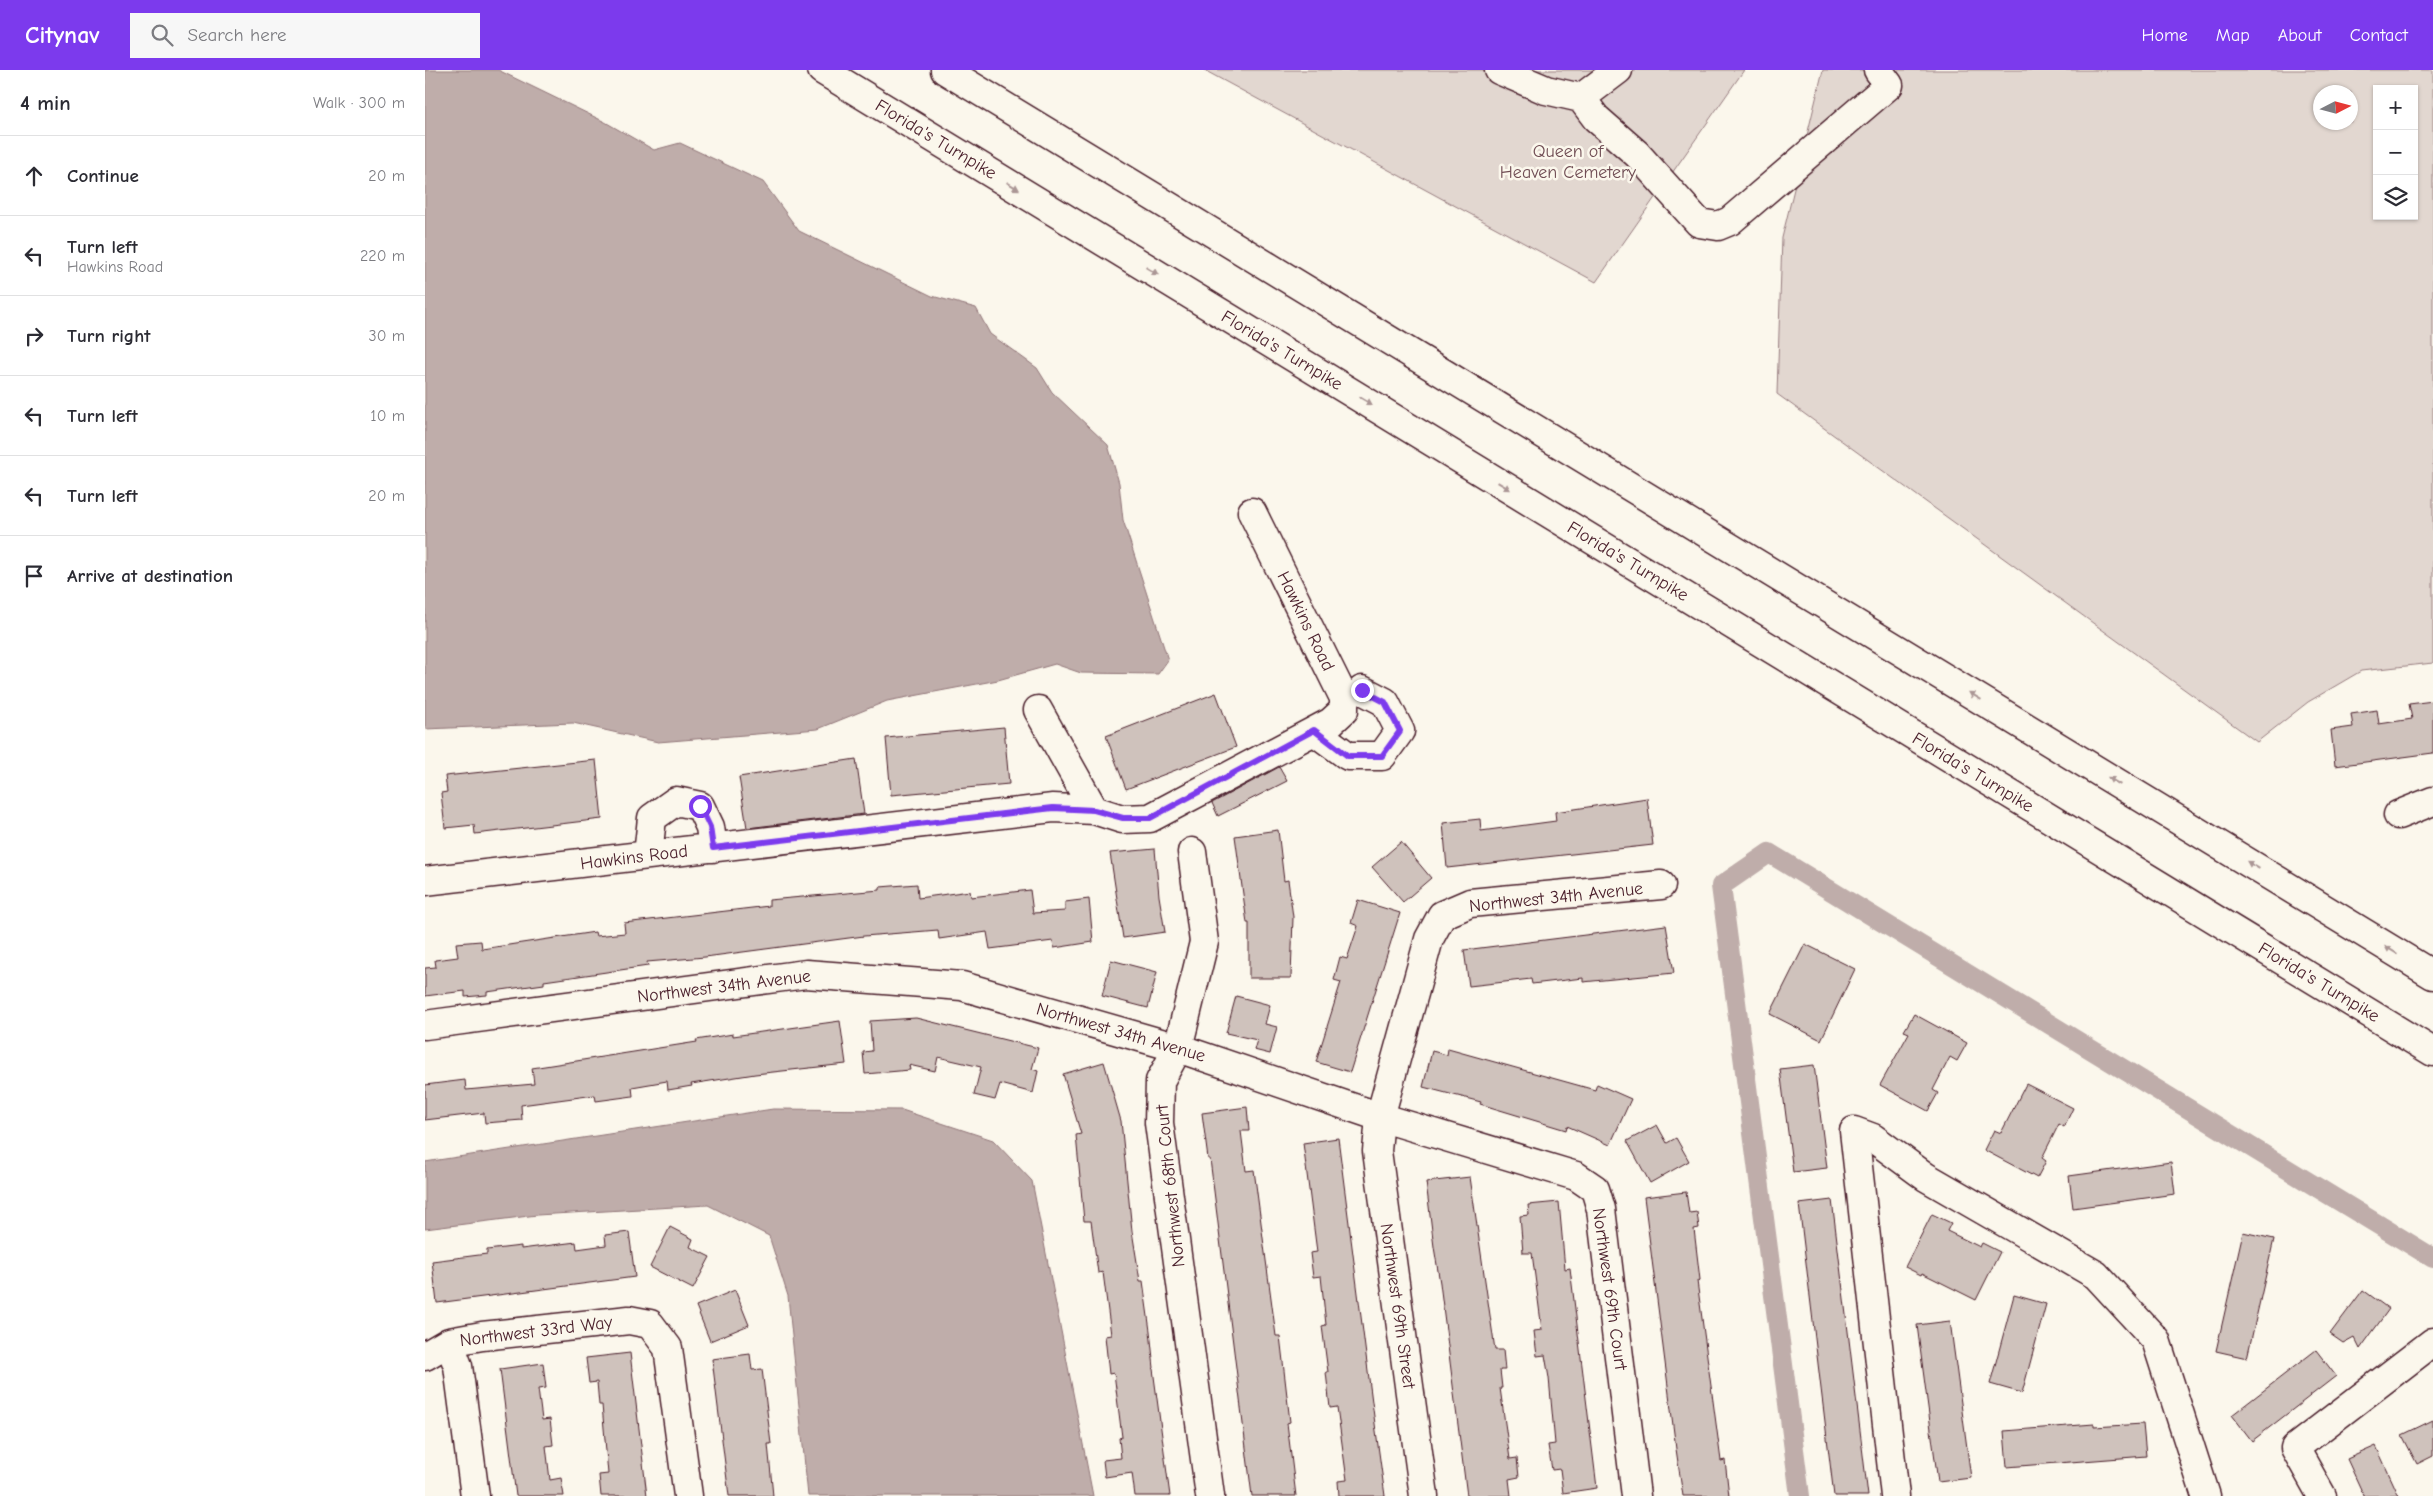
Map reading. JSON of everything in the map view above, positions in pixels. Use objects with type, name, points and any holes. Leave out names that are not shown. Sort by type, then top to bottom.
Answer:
[{"type":"main road","name":"Florida's Turnpike","points":[[822,70],[2433,1052]]},
{"type":"main road","points":[[945,70],[2433,975]]},
{"type":"main road","points":[[1499,70],[1547,90],[1581,98],[1596,118],[1637,154],[1699,223],[1718,226],[1730,221],[1889,85],[1878,70]]},
{"type":"main road","points":[[1581,98],[1618,70]]},
{"type":"main road","name":"Hawkins Road","points":[[425,881],[1053,808],[1094,810],[1123,818],[1150,818],[1331,722],[1344,710],[1344,698],[1253,512]]},
{"type":"main road","points":[[1314,730],[1348,756],[1382,756],[1400,731],[1385,702],[1362,690]]},
{"type":"main road","points":[[1038,710],[1094,810]]},
{"type":"main road","points":[[648,855],[652,818],[676,801],[700,806],[710,827],[713,848]]},
{"type":"main road","points":[[2398,815],[2433,801]]},
{"type":"main road","name":"Northwest 68th Court","points":[[1192,852],[1205,942],[1178,1048],[1160,1081],[1159,1123],[1210,1496]]},
{"type":"main road","name":"Northwest 34th Avenue","points":[[425,1025],[806,974],[962,986],[1178,1048],[1380,1117],[1429,939],[1442,915],[1470,903],[1661,886]]},
{"type":"main road","name":"Northwest 69th Street","points":[[1380,1117],[1377,1151],[1424,1496]]},
{"type":"main road","name":"Northwest 69th Court","points":[[1380,1117],[1576,1176],[1595,1189],[1601,1209],[1637,1496]]},
{"type":"main road","points":[[1895,1496],[1854,1131],[1873,1138],[1926,1177],[2096,1275],[2156,1340],[2206,1496]]},
{"type":"main road","name":"Northwest 33rd Way","points":[[425,1356],[449,1342],[482,1336],[629,1320],[651,1324],[668,1348],[688,1496]]},
{"type":"main road","points":[[449,1342],[458,1366],[475,1496]]},
{"type":"main road","points":[[2322,1496],[2295,1448],[2433,1342]]},
{"type":"green space","name":"Queen of Heaven Cemetery","points":[[1204,70],[1744,70],[1596,282]]},
{"type":"green space","points":[[1823,70],[2433,70],[2433,663],[2361,671],[2308,702],[2257,742],[1777,394],[1782,238]]},
{"type":"shaded area","points":[[425,70],[498,70],[605,122],[654,150],[680,143],[763,182],[799,231],[932,296],[976,308],[990,334],[1037,368],[1052,392],[1108,445],[1119,483],[1123,520],[1168,660],[1158,674],[1081,673],[1055,664],[998,680],[887,701],[818,729],[658,742],[573,723],[425,729]]},
{"type":"shaded area","points":[[773,1109],[902,1110],[993,1140],[1032,1181],[1093,1496],[808,1496],[788,1296],[769,1236],[708,1205],[537,1215],[425,1229],[425,1162]]},
{"type":"building","points":[[1216,693],[1236,747],[1126,789],[1106,736]]},
{"type":"building","points":[[2433,701],[2433,753],[2335,766],[2331,730],[2353,727],[2351,714],[2377,710],[2379,724],[2412,719],[2409,704]]},
{"type":"building","points":[[1004,727],[1009,784],[891,795],[886,738]]},
{"type":"building","points":[[856,759],[864,814],[747,828],[739,777]]},
{"type":"building","points":[[596,760],[602,819],[475,834],[474,825],[445,828],[441,793],[447,792],[445,776]]},
{"type":"building","points":[[1279,767],[1287,781],[1218,816],[1212,803]]},
{"type":"building","points":[[1647,798],[1653,845],[1447,868],[1443,823],[1480,819],[1481,831],[1556,821],[1555,812]]},
{"type":"building","points":[[1278,830],[1284,881],[1288,880],[1293,917],[1291,978],[1249,978],[1249,923],[1247,923],[1235,836]]},
{"type":"building","points":[[1401,842],[1431,878],[1403,902],[1372,867]]},
{"type":"building","points":[[1155,849],[1159,896],[1165,932],[1123,938],[1110,853]]},
{"type":"building","points":[[917,884],[918,898],[970,891],[971,897],[1030,890],[1033,913],[1065,911],[1065,902],[1089,899],[1093,942],[1054,948],[1053,941],[990,949],[987,932],[939,939],[938,930],[864,936],[705,957],[647,962],[648,966],[544,981],[544,984],[487,992],[487,995],[465,997],[465,991],[425,996],[425,968],[436,967],[435,960],[458,957],[456,943],[481,941],[482,949],[595,932],[596,936],[625,933],[624,923],[769,906],[769,900],[880,890],[880,887]]},
{"type":"building","points":[[1358,900],[1400,913],[1350,1072],[1316,1062],[1341,982],[1334,980],[1340,957],[1347,959],[1358,926],[1351,923]]},
{"type":"building","points":[[1666,925],[1674,973],[1583,982],[1583,978],[1532,984],[1531,979],[1469,986],[1464,950]]},
{"type":"building","points":[[1805,944],[1855,969],[1821,1040],[1770,1014]]},
{"type":"building","points":[[1111,960],[1157,972],[1148,1008],[1102,996]]},
{"type":"building","points":[[1236,996],[1270,1005],[1265,1024],[1277,1027],[1270,1054],[1254,1050],[1257,1040],[1226,1033]]},
{"type":"building","points":[[1914,1014],[1967,1043],[1957,1061],[1950,1057],[1933,1090],[1938,1093],[1928,1111],[1880,1085],[1909,1033],[1904,1031]]},
{"type":"building","points":[[916,1018],[1038,1048],[1032,1069],[1038,1071],[1033,1093],[1000,1084],[995,1100],[974,1095],[981,1067],[938,1057],[935,1071],[909,1065],[910,1070],[865,1074],[863,1052],[872,1051],[870,1021]]},
{"type":"building","points":[[840,1021],[846,1064],[755,1074],[691,1084],[692,1086],[668,1090],[667,1081],[632,1087],[633,1096],[596,1101],[595,1095],[521,1105],[522,1120],[485,1123],[484,1113],[425,1120],[425,1085],[465,1080],[466,1090],[534,1084],[532,1068],[697,1042],[696,1040],[733,1034],[733,1036]]},
{"type":"building","points":[[1448,1049],[1595,1090],[1597,1084],[1631,1099],[1610,1145],[1567,1126],[1566,1130],[1480,1104],[1481,1102],[1423,1087],[1432,1051],[1447,1055]]},
{"type":"building","points":[[1104,1062],[1121,1121],[1132,1231],[1140,1281],[1143,1281],[1170,1496],[1135,1496],[1132,1473],[1105,1477],[1103,1460],[1121,1458],[1119,1438],[1122,1437],[1114,1373],[1109,1374],[1105,1336],[1111,1335],[1103,1272],[1098,1273],[1091,1221],[1084,1221],[1076,1135],[1081,1134],[1063,1074]]},
{"type":"building","points":[[1814,1065],[1827,1168],[1793,1172],[1780,1069]]},
{"type":"building","points":[[2026,1084],[2073,1108],[2064,1127],[2059,1124],[2042,1158],[2046,1161],[2037,1178],[1984,1150],[1994,1130],[2001,1133]]},
{"type":"building","points":[[1247,1107],[1249,1131],[1241,1131],[1246,1171],[1254,1170],[1276,1336],[1280,1336],[1290,1422],[1287,1423],[1296,1496],[1252,1496],[1210,1159],[1208,1159],[1202,1113]]},
{"type":"building","points":[[1657,1125],[1667,1143],[1676,1138],[1689,1161],[1650,1183],[1627,1141]]},
{"type":"building","points":[[1338,1138],[1385,1496],[1339,1496],[1338,1481],[1347,1480],[1337,1407],[1330,1408],[1326,1372],[1328,1372],[1322,1326],[1326,1325],[1321,1276],[1313,1277],[1310,1253],[1317,1252],[1303,1143]]},
{"type":"building","points":[[2171,1162],[2175,1194],[2073,1208],[2069,1176]]},
{"type":"building","points":[[1470,1177],[1495,1350],[1503,1350],[1505,1370],[1500,1370],[1502,1388],[1500,1388],[1510,1459],[1517,1458],[1519,1477],[1509,1479],[1511,1496],[1467,1496],[1434,1247],[1426,1182]]},
{"type":"building","points":[[1686,1192],[1689,1213],[1697,1212],[1699,1228],[1694,1229],[1700,1280],[1697,1281],[1721,1461],[1725,1460],[1729,1496],[1683,1496],[1676,1449],[1644,1197]]},
{"type":"building","points":[[1832,1200],[1868,1496],[1834,1496],[1799,1204]]},
{"type":"building","points":[[1559,1202],[1565,1269],[1570,1268],[1597,1488],[1563,1493],[1560,1469],[1552,1470],[1548,1445],[1555,1444],[1549,1378],[1545,1355],[1537,1356],[1534,1331],[1542,1330],[1532,1253],[1523,1253],[1520,1216],[1529,1215],[1528,1205]]},
{"type":"building","points":[[1932,1214],[1951,1223],[1947,1231],[1980,1247],[1982,1243],[2000,1252],[1976,1300],[1922,1273],[1921,1275],[1905,1267]]},
{"type":"building","points":[[670,1227],[693,1239],[690,1247],[710,1257],[693,1289],[650,1267]]},
{"type":"building","points":[[629,1232],[635,1277],[437,1303],[432,1261],[487,1254],[487,1250],[521,1246],[521,1249],[576,1242],[577,1249],[606,1245],[605,1235]]},
{"type":"building","points":[[2243,1232],[2274,1239],[2247,1358],[2216,1351]]},
{"type":"building","points":[[735,1290],[749,1325],[710,1341],[696,1306]]},
{"type":"building","points":[[2363,1290],[2389,1309],[2360,1349],[2354,1337],[2343,1343],[2330,1334]]},
{"type":"building","points":[[2014,1295],[2046,1304],[2022,1393],[1990,1384]]},
{"type":"building","points":[[1950,1321],[1971,1478],[1938,1482],[1917,1325]]},
{"type":"building","points":[[2316,1350],[2336,1376],[2252,1441],[2232,1415]]},
{"type":"building","points":[[630,1353],[647,1496],[601,1496],[599,1475],[608,1474],[602,1405],[599,1405],[597,1382],[589,1383],[586,1358]]},
{"type":"building","points":[[750,1354],[752,1370],[762,1369],[771,1444],[768,1444],[773,1496],[729,1496],[712,1359]]},
{"type":"building","points":[[543,1363],[546,1388],[538,1389],[542,1420],[550,1419],[553,1445],[546,1446],[550,1480],[561,1478],[564,1496],[516,1496],[500,1369]]},
{"type":"building","points":[[2433,1420],[2433,1456],[2417,1464],[2402,1435]]},
{"type":"building","points":[[2094,1424],[2094,1427],[2143,1424],[2146,1456],[2007,1467],[2004,1431]]},
{"type":"building","points":[[2376,1446],[2399,1496],[2364,1496],[2347,1459]]},
{"type":"waterway","points":[[1800,1496],[1721,886],[1769,853],[2433,1258]]},
{"type":"route","points":[[700,806],[710,827],[713,848],[1053,808],[1094,810],[1123,818],[1150,818],[1314,730],[1348,756],[1382,756],[1400,731],[1385,702],[1362,690]]}]
